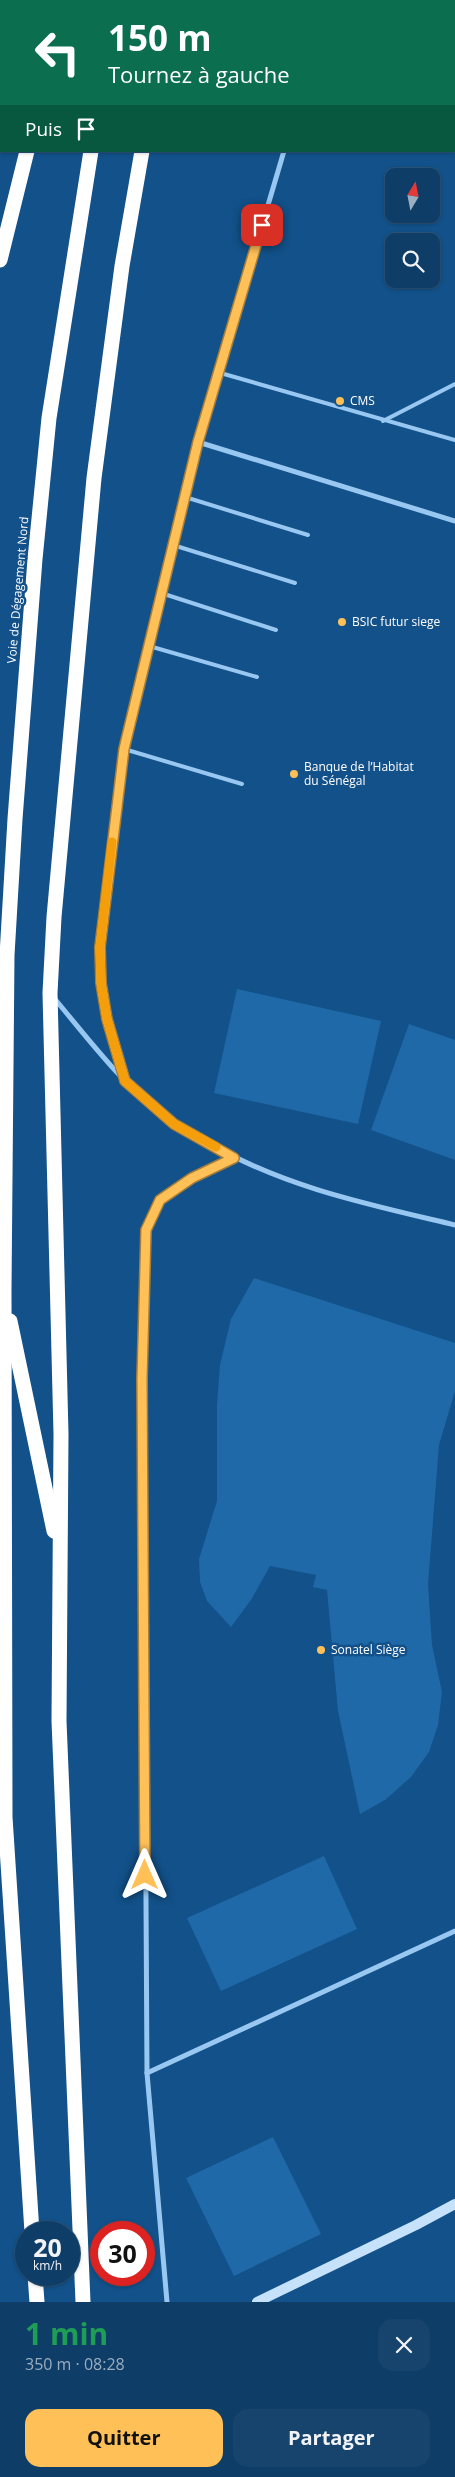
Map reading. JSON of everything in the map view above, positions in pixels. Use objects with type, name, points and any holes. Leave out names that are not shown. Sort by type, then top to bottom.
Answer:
[{"type":"highway","points":[[0,260],[27,152]]},
{"type":"highway","name":"Voie de Dégagement Nord","points":[[31,2221],[5,1817],[4,1289],[8,955],[35,559],[49,418],[91,152]]},
{"type":"highway","points":[[82,2302],[59,1721],[61,1434],[50,994],[57,880],[94,478],[122,266],[142,152]]},
{"type":"highway","points":[[4,1289],[60,1562]]},
{"type":"highway","points":[[35,2286],[36,2302]]},
{"type":"street","points":[[125,1081],[107,1019],[101,983],[100,947],[124,749],[198,442],[217,372],[284,152]]},
{"type":"street","points":[[198,442],[455,521]]},
{"type":"street","points":[[50,994],[125,1081],[174,1124],[234,1158],[286,1180],[336,1197],[455,1225]]},
{"type":"street","points":[[166,2302],[146,2073],[142,1389],[146,1230],[160,1200],[192,1178],[234,1158]]},
{"type":"street","points":[[146,2073],[455,1931]]},
{"type":"street","points":[[257,2302],[416,2225],[455,2204]]},
{"type":"lane","points":[[217,372],[383,421],[455,440]]},
{"type":"lane","points":[[383,421],[455,384]]},
{"type":"lane","points":[[185,497],[308,535]]},
{"type":"lane","points":[[173,545],[295,583]]},
{"type":"lane","points":[[161,594],[276,630]]},
{"type":"lane","points":[[149,646],[257,677]]},
{"type":"lane","points":[[124,749],[242,784]]},
{"type":"building","points":[[237,989],[381,1021],[358,1124],[214,1093]]},
{"type":"building","points":[[409,1024],[455,1040],[455,1160],[371,1130]]},
{"type":"building","points":[[254,1278],[455,1343],[455,1391],[439,1445],[428,1584],[432,1645],[442,1692],[438,1725],[429,1752],[411,1777],[385,1800],[360,1814],[338,1711],[327,1590],[313,1587],[316,1575],[270,1566],[251,1600],[231,1627],[207,1601],[200,1582],[199,1559],[217,1501],[217,1404],[220,1365],[231,1319]]},
{"type":"building","points":[[324,1856],[357,1929],[221,1991],[187,1918]]},
{"type":"building","points":[[273,2137],[321,2234],[234,2276],[186,2178]]},
{"type":"slow traffic","points":[[112,842],[100,947],[101,983],[107,1019],[125,1081],[174,1124],[216,1147]]},
{"type":"place","name":"CMS","points":[[340,401]]},
{"type":"place","name":"BSIC futur siege","points":[[342,622]]},
{"type":"place","name":"Banque de l’Habitat du Sénégal","points":[[294,774]]},
{"type":"place","name":"Sonatel Siège","points":[[321,1650]]},
{"type":"route","points":[[145,1875],[142,1379],[146,1230],[160,1200],[192,1178],[234,1158],[174,1124],[125,1081],[107,1019],[101,983],[100,947],[124,749],[198,442],[217,372],[262,225]]}]
